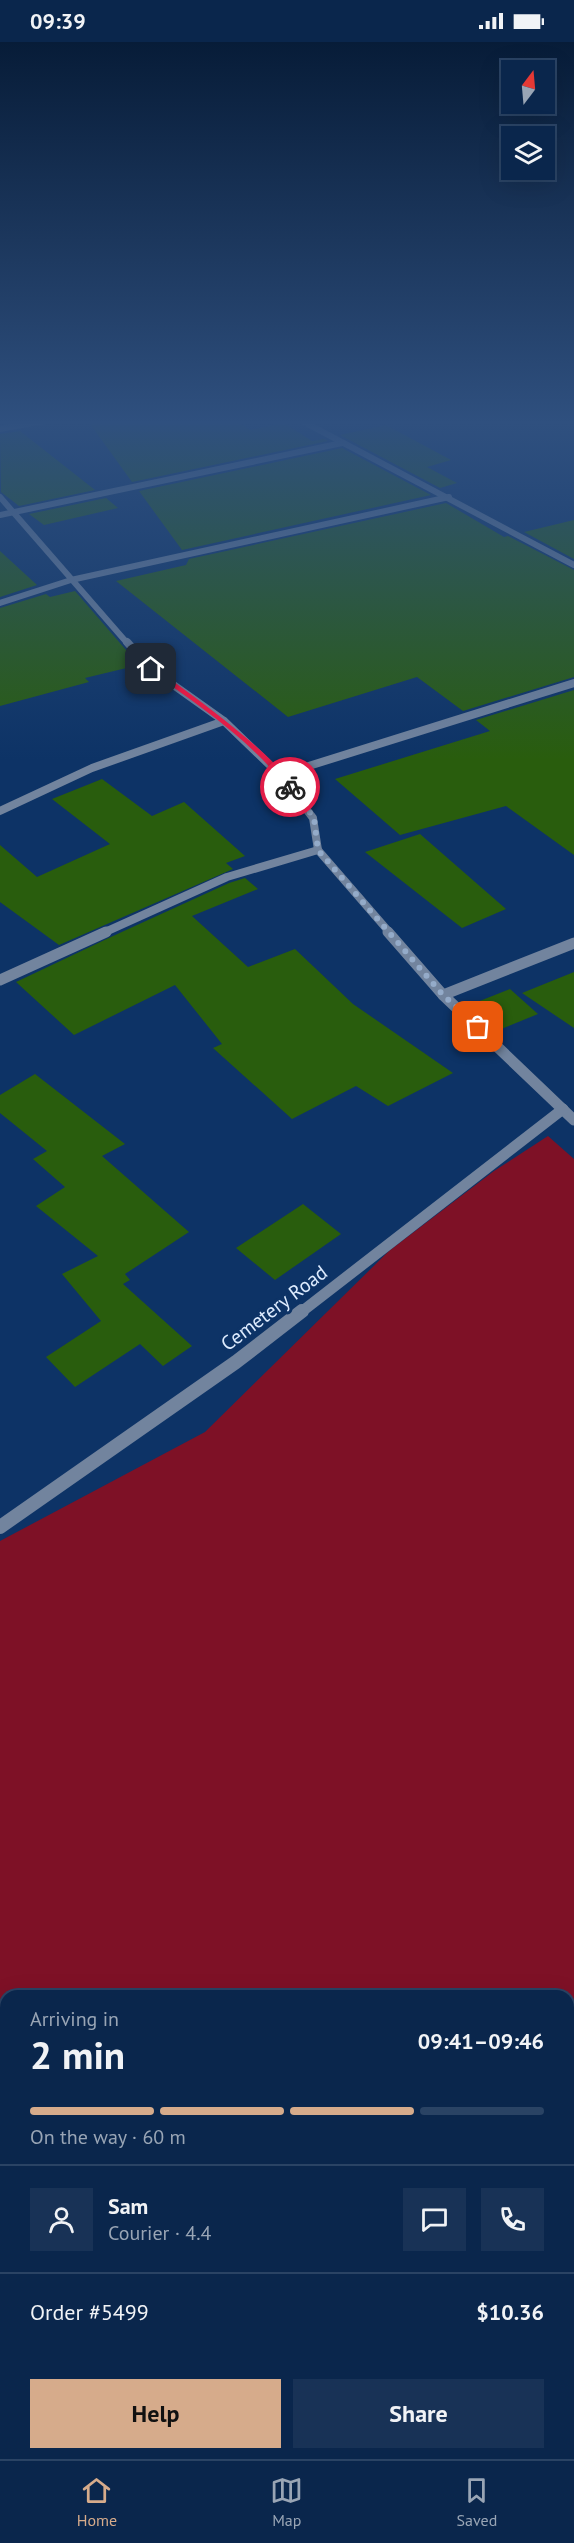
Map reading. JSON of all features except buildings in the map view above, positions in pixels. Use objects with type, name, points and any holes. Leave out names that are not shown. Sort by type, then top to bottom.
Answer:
[{"type":"street","points":[[33,534],[70,580],[151,669],[224,721],[280,775],[314,818],[318,850],[443,995],[574,1120]]},
{"type":"street","points":[[0,603],[70,580],[281,534]]},
{"type":"street","points":[[517,534],[574,565]]},
{"type":"street","points":[[280,775],[574,683]]},
{"type":"street","points":[[0,811],[92,768],[224,721]]},
{"type":"street","points":[[0,980],[227,877],[318,850]]},
{"type":"street","points":[[443,995],[574,943]]},
{"type":"street","name":"Cemetery Road","points":[[0,1527],[236,1362],[563,1109]]},
{"type":"shaded area","points":[[548,1136],[574,1159],[574,1990],[0,1990],[0,1541],[205,1432],[389,1251],[494,1171]]},
{"type":"way so far","points":[[290,787],[314,818],[318,850],[443,995],[478,1027]]},
{"type":"route","points":[[151,669],[224,721],[290,787]]}]
